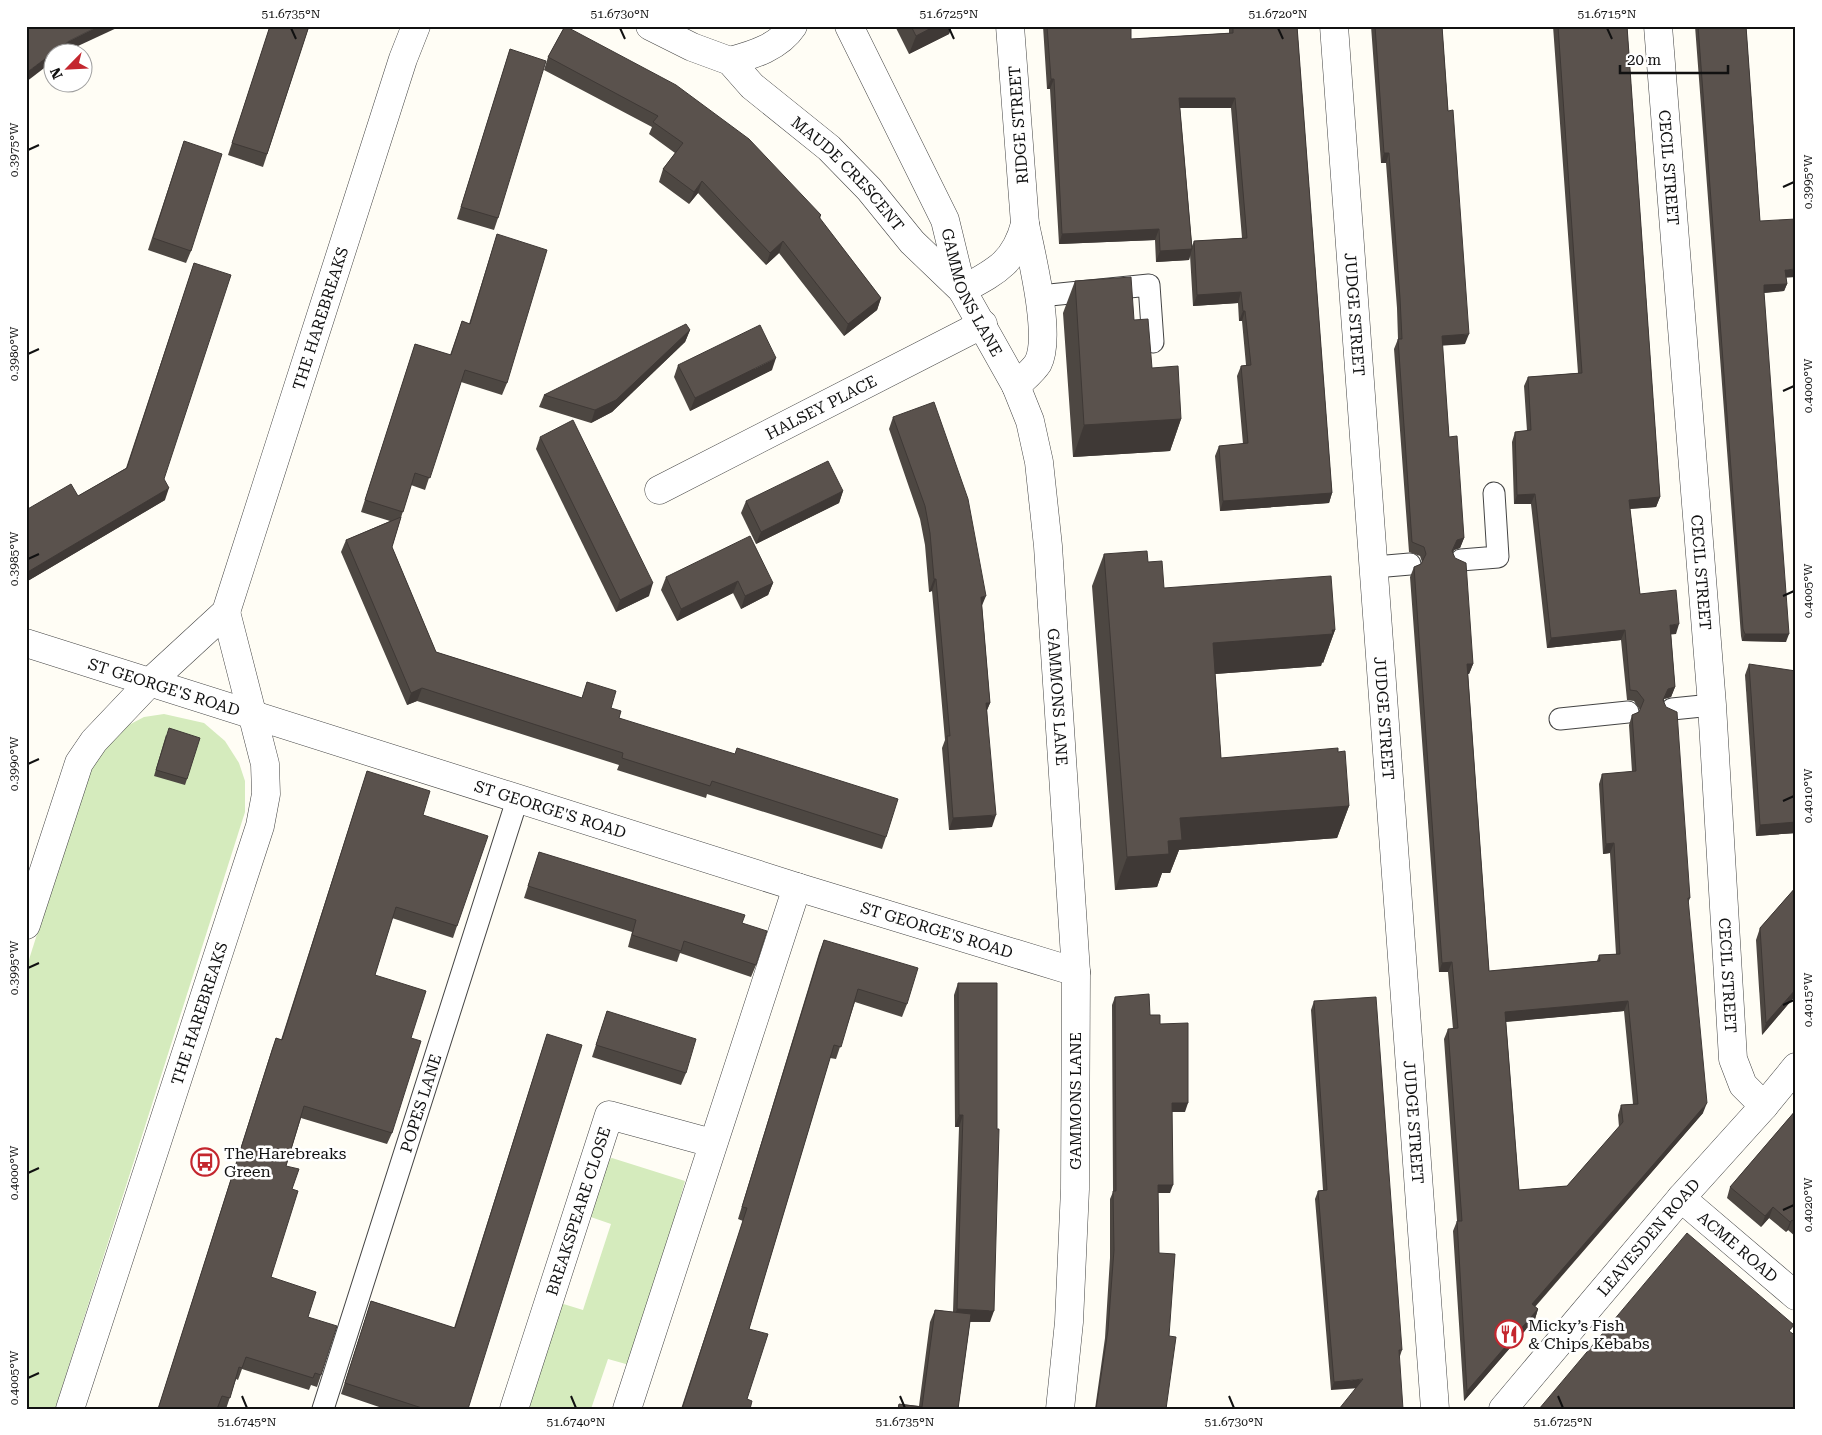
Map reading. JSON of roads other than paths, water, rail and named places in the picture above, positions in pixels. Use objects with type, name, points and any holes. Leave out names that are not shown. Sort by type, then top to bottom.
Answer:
[{"type":"street","name":"THE HAREBREAKS","points":[[26,925],[80,763],[94,741],[150,682],[226,612],[402,58],[416,26]]},
{"type":"street","points":[[650,26],[692,47],[730,60],[764,50],[780,40],[792,26]]},
{"type":"street","name":"GAMMONS LANE","points":[[849,26],[945,220],[962,290],[983,324],[1016,386],[1030,421],[1039,462],[1048,546],[1076,972],[1075,1188],[1069,1322],[1060,1409]]},
{"type":"street","name":"RIDGE STREET","points":[[1010,26],[1025,224],[1040,296],[1041,347],[1038,363],[1016,386]]},
{"type":"street","name":"JUDGE STREET","points":[[1334,26],[1435,1409]]},
{"type":"street","name":"CECIL STREET","points":[[1658,26],[1712,705],[1733,1059],[1743,1085],[1764,1106]]},
{"type":"street","name":"MAUDE CRESCENT","points":[[730,60],[752,86],[829,148],[869,189],[912,242],[962,290]]},
{"type":"street","name":"RIDGE STREET","points":[[962,290],[997,271],[1012,255],[1020,241],[1025,224]]},
{"type":"street","name":"HALSEY PLACE","points":[[659,490],[983,324]]},
{"type":"street","name":"THE HAREBREAKS","points":[[70,1409],[260,826],[266,794],[265,764],[226,612]]},
{"type":"street","name":"ST GEORGE'S ROAD","points":[[26,643],[254,716],[518,797],[796,887],[1076,972]]},
{"type":"street","points":[[627,1409],[796,887]]},
{"type":"street","name":"LEAVESDEN ROAD","points":[[1503,1409],[1681,1198],[1764,1106],[1796,1067]]},
{"type":"street","name":"BREAKSPEARE CLOSE","points":[[514,1409],[609,1115],[712,1144]]},
{"type":"street","name":"ACME ROAD","points":[[1681,1198],[1796,1296]]},
{"type":"lane","points":[[1040,296],[1149,285],[1153,342]]},
{"type":"lane","points":[[1461,560],[1498,557],[1494,493]]},
{"type":"lane","points":[[1375,567],[1410,564]]},
{"type":"lane","points":[[1672,708],[1712,705]]},
{"type":"lane","points":[[1560,719],[1628,712]]},
{"type":"lane","name":"POPES LANE","points":[[323,1409],[518,797]]},
{"type":"place","name":"The Harebreaks Green","points":[[205,1162]]},
{"type":"place","name":"Micky’s Fish & Chips Kebabs","points":[[1509,1334]]}]
